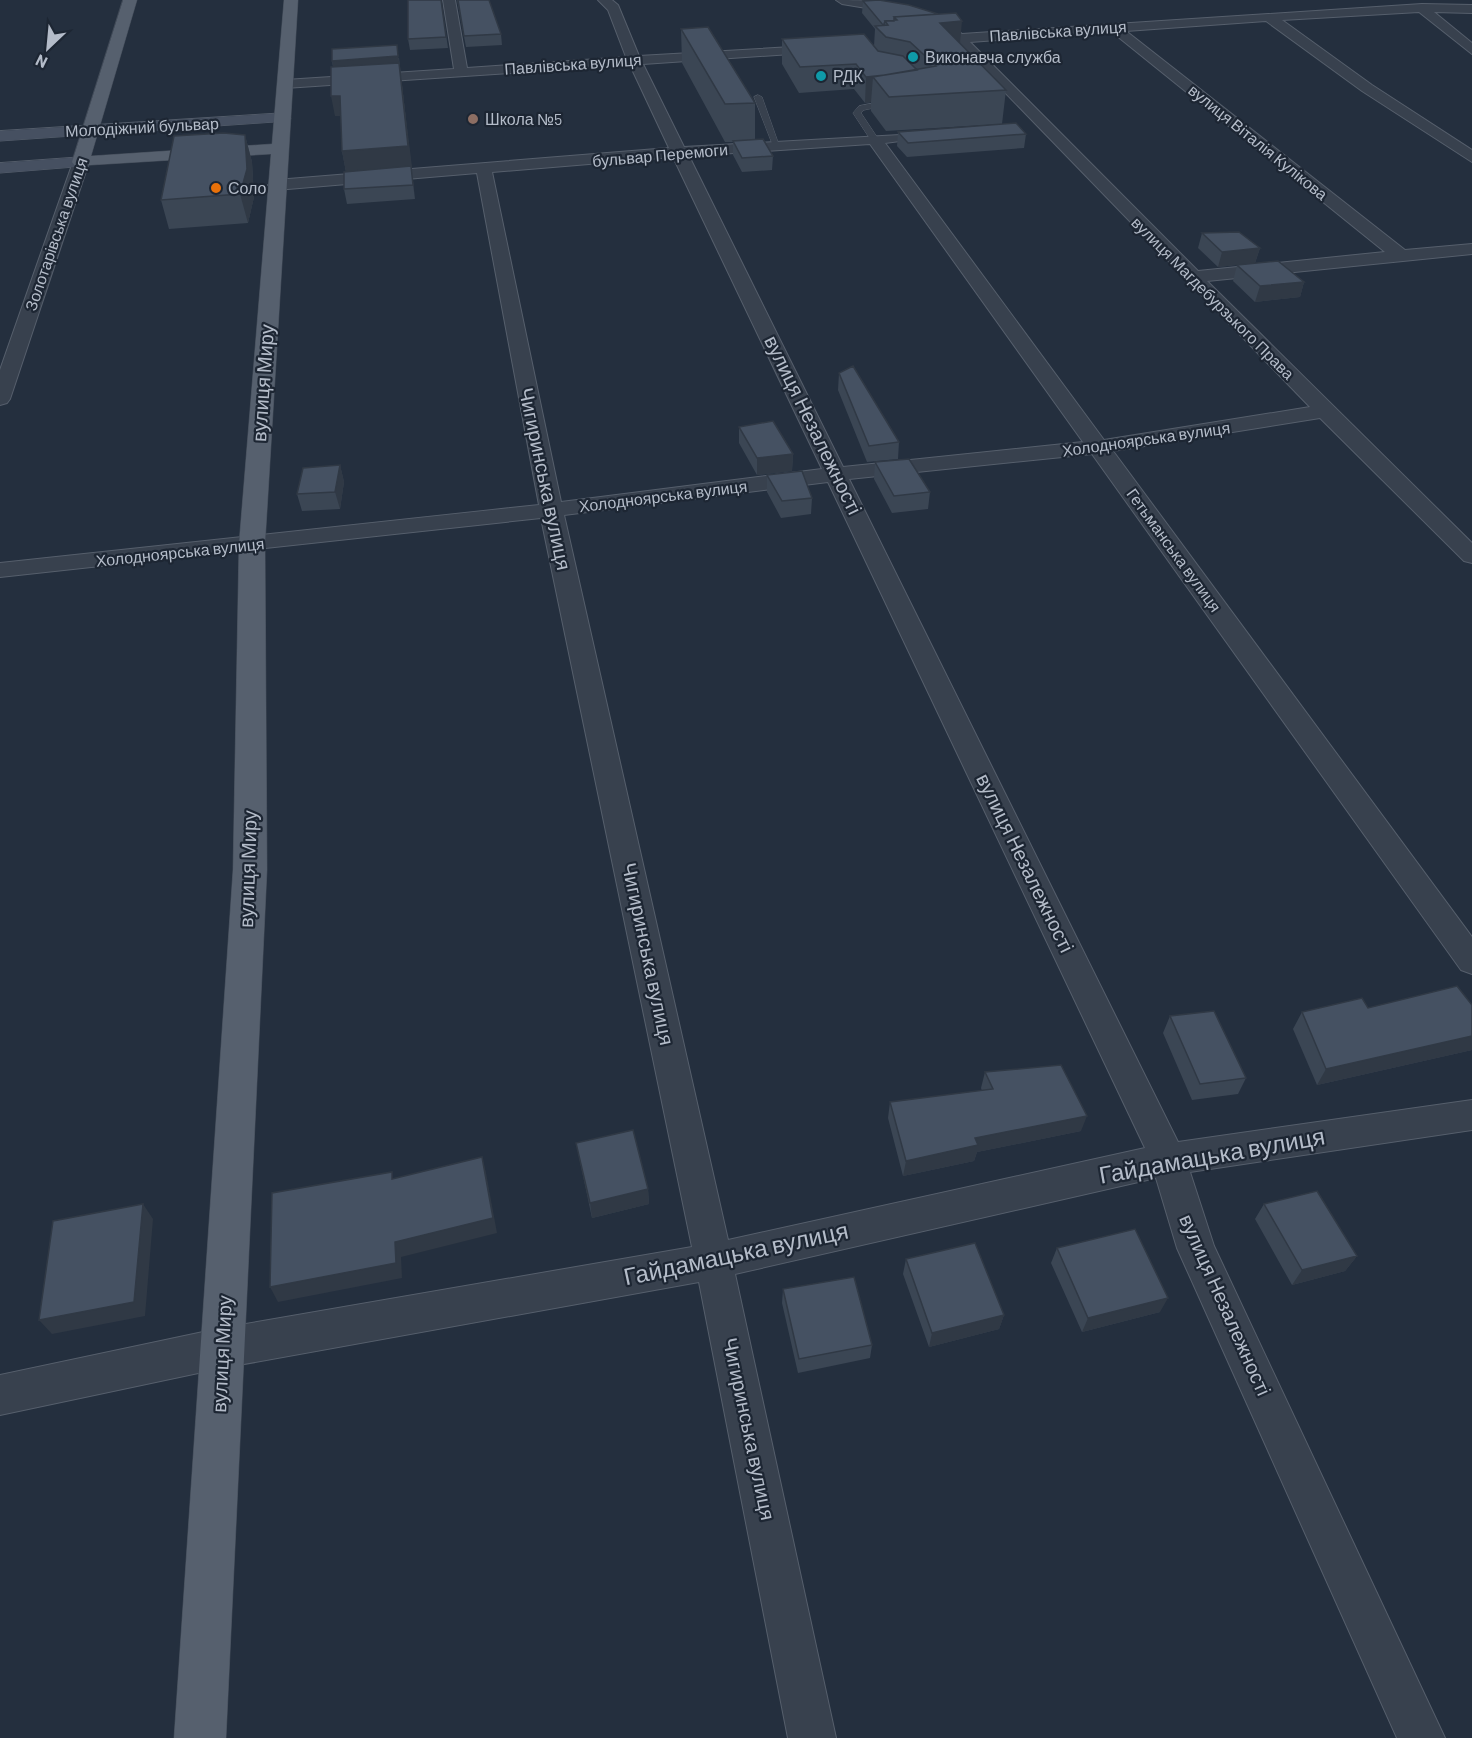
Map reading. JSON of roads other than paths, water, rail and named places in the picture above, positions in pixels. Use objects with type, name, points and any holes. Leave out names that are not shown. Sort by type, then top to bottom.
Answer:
[{"type":"main road","name":"Золотарівська вулиця","points":[[81,162],[93,129],[130,0]]},
{"type":"main road","name":"вулиця Миру","points":[[200,1738],[250,870],[252,544],[291,0]]},
{"type":"main road","name":"Молодіжний бульвар","points":[[0,136],[93,129],[282,133]]},
{"type":"main road","name":"Молодіжний бульвар","points":[[0,168],[81,162],[282,133]]},
{"type":"street","points":[[449,0],[461,72]]},
{"type":"street","name":"вулиця Незалежності","points":[[604,0],[614,9],[634,60],[681,152],[1168,1159],[1196,1248],[1421,1738]]},
{"type":"street","points":[[842,0],[921,14]]},
{"type":"street","name":"Павлівська вулиця","points":[[901,42],[1422,8],[1472,9]]},
{"type":"street","points":[[1422,8],[1472,50]]},
{"type":"street","points":[[1269,17],[1367,88],[1472,157]]},
{"type":"street","name":"вулиця Магдебурзького Права","points":[[943,21],[956,38],[1192,277],[1472,556]]},
{"type":"street","name":"вулиця Віталія Кулікова","points":[[1114,28],[1402,256]]},
{"type":"street","name":"Павлівська вулиця","points":[[285,84],[833,47]]},
{"type":"street","points":[[1023,130],[1045,128]]},
{"type":"street","name":"бульвар Перемоги","points":[[276,185],[484,170],[681,152],[909,137]]},
{"type":"street","name":"Гетьманська вулиця","points":[[876,140],[1472,961]]},
{"type":"street","name":"Золотарівська вулиця","points":[[0,399],[81,162]]},
{"type":"street","name":"Чигиринська вулиця","points":[[484,170],[551,510],[714,1262],[812,1738]]},
{"type":"street","points":[[1192,277],[1472,249]]},
{"type":"street","name":"Холодноярська вулиця","points":[[0,570],[551,510],[837,474],[1099,447],[1325,411]]},
{"type":"street","name":"Гайдамацька вулиця","points":[[0,1395],[222,1348],[714,1262],[1168,1159],[1472,1115]]},
{"type":"lane","points":[[758,97],[777,146]]},
{"type":"lane","points":[[876,140],[856,113],[862,108],[904,101]]},
{"type":"place","name":"Виконавча служба","points":[[913,57]]},
{"type":"place","name":"РДК","points":[[821,76]]},
{"type":"place","name":"Школа №5","points":[[473,119]]},
{"type":"place","name":"Соло","points":[[216,188]]}]
